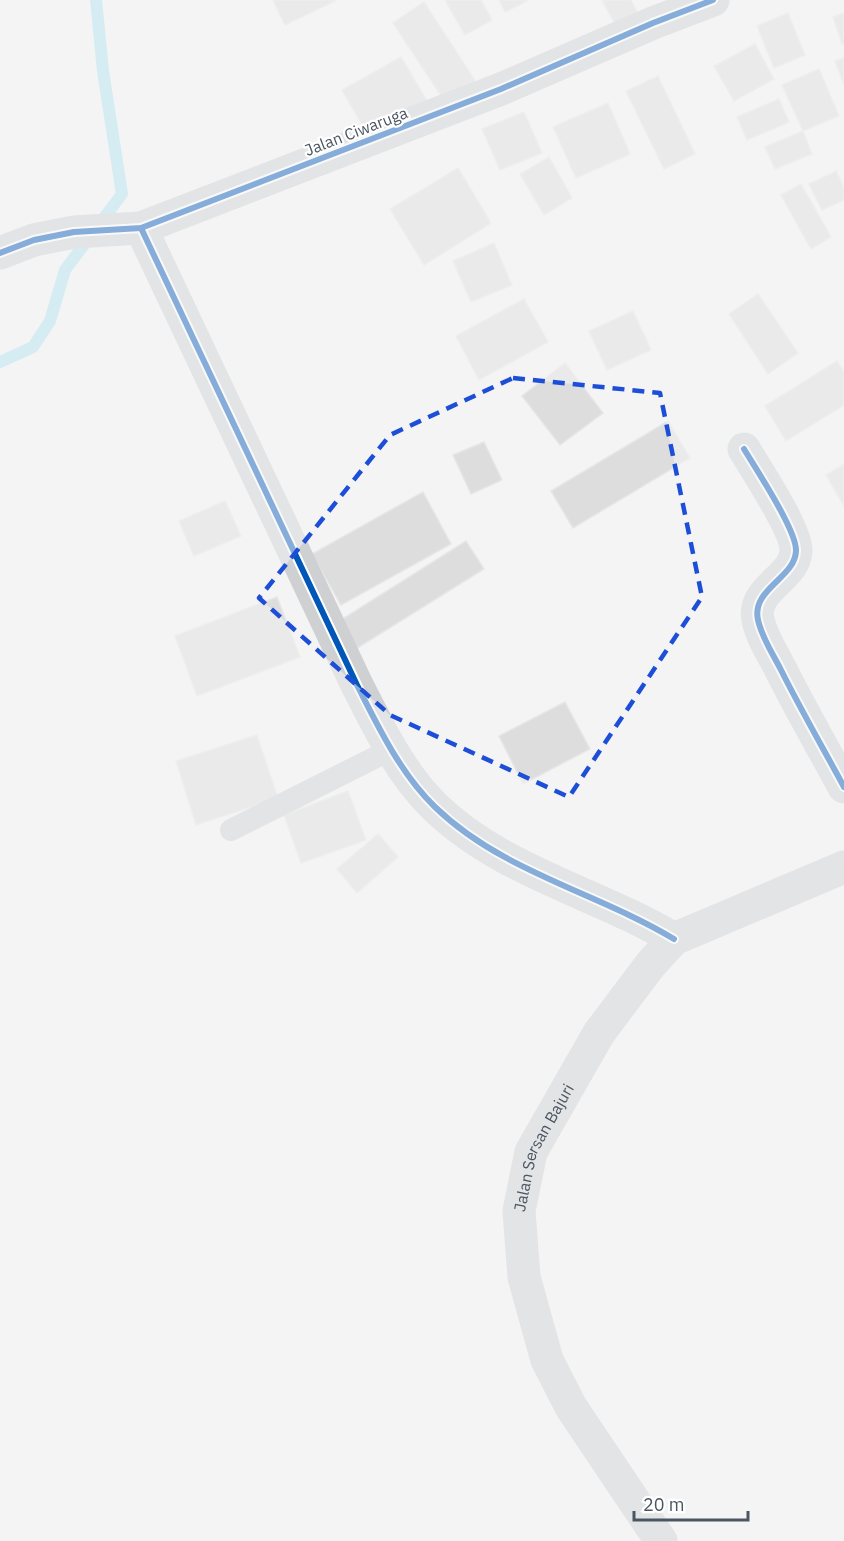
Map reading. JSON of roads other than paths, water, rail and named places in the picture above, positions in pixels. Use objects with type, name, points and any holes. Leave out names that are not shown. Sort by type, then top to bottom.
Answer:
[{"type":"main road","name":"Jalan Sersan Bajuri","points":[[661,1541],[571,1407],[547,1360],[524,1277],[519,1211],[531,1152],[599,1033],[651,964],[674,939],[844,867]]},
{"type":"street","name":"Jalan Ciwaruga","points":[[0,254],[34,240],[74,232],[141,228],[501,90],[653,23],[713,0]]},
{"type":"street","points":[[141,228],[357,685],[390,750],[414,783],[434,807],[477,841],[512,862],[641,920],[674,939]]},
{"type":"street","points":[[744,449],[792,532],[796,551],[787,570],[764,593],[758,606],[757,618],[794,696],[844,787]]},
{"type":"lane","points":[[231,830],[390,750]]},
{"type":"waterway","points":[[0,362],[33,347],[50,321],[65,270],[122,194],[103,71],[96,0]]}]
